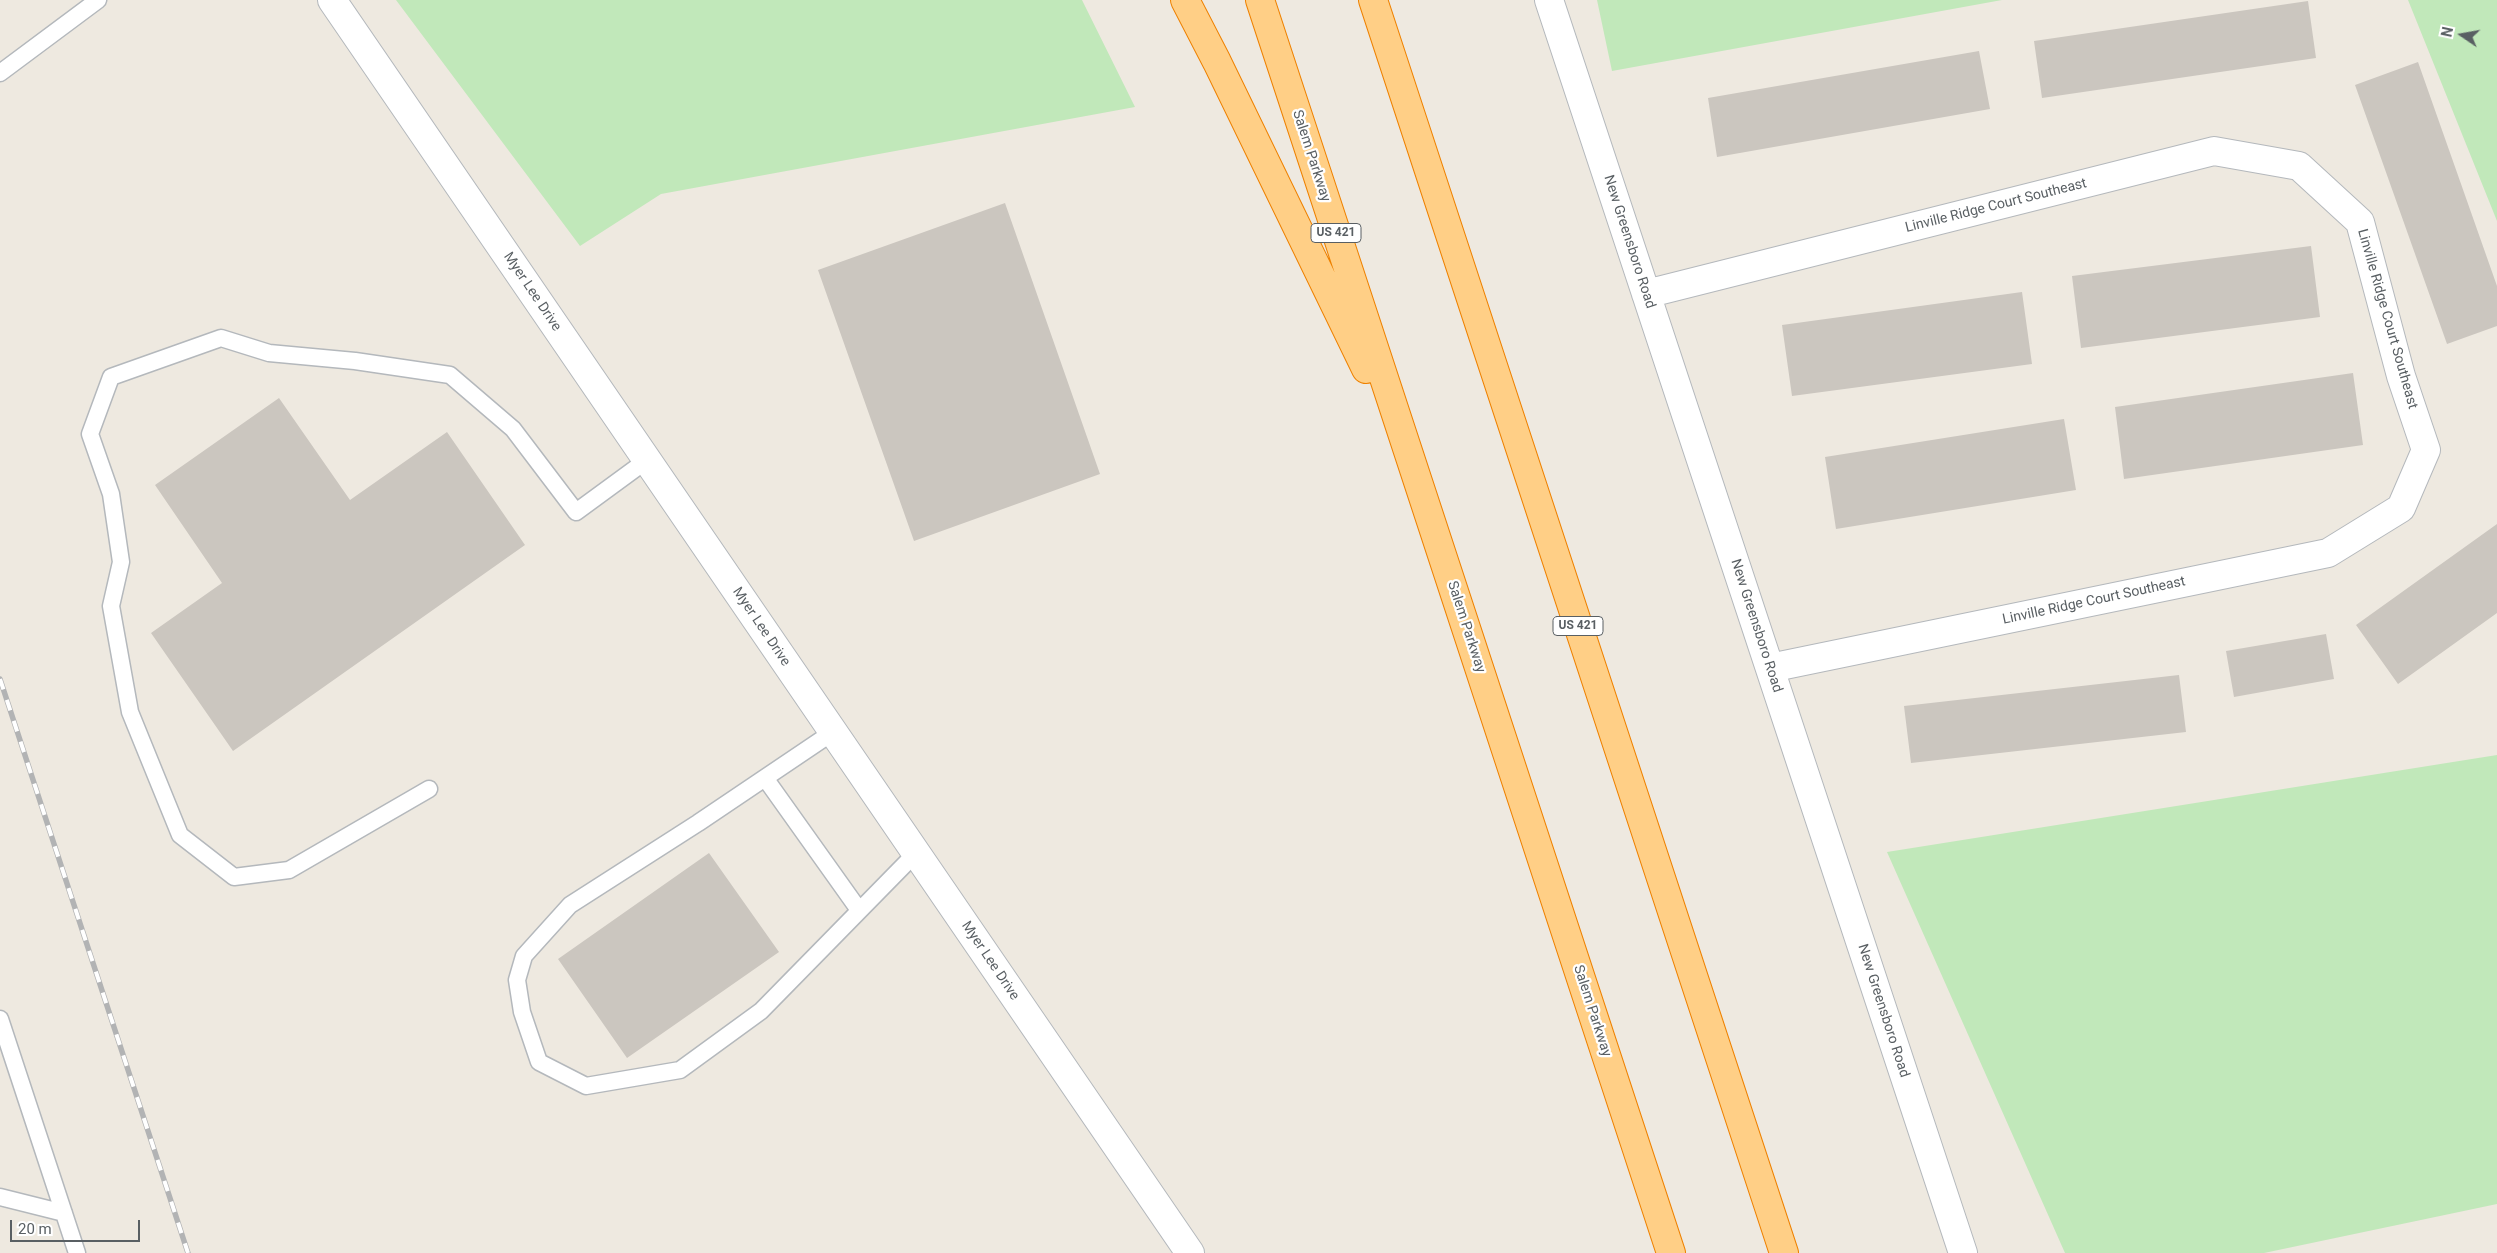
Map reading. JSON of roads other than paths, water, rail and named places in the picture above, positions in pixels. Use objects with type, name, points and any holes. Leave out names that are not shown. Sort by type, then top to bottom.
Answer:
[{"type":"highway","points":[[1185,0],[1218,62],[1413,465]]},
{"type":"highway","name":"Salem Parkway","points":[[1260,0],[1671,1253]]},
{"type":"highway","name":"US 421","points":[[1373,0],[1784,1253]]},
{"type":"street","name":"Myer Lee Drive","points":[[332,0],[1190,1253]]},
{"type":"street","name":"New Greensboro Road","points":[[1549,0],[1963,1253]]},
{"type":"street","name":"Linville Ridge Court Southeast","points":[[1646,294],[2214,152],[2299,166],[2360,222],[2401,376],[2426,450],[2401,508],[2328,553],[1770,668]]},
{"type":"lane","points":[[0,73],[98,0]]},
{"type":"lane","points":[[429,789],[289,870],[234,877],[180,835],[130,712],[111,606],[121,562],[111,494],[90,434],[111,377],[221,338],[269,353],[355,361],[450,375],[513,429],[576,512],[647,460]]},
{"type":"lane","points":[[833,732],[570,905],[524,956],[517,980],[522,1012],[539,1062],[586,1086],[680,1070],[761,1011],[916,853]]},
{"type":"lane","points":[[765,778],[859,910]]},
{"type":"lane","points":[[0,1019],[77,1253]]},
{"type":"lane","points":[[0,1198],[64,1213]]},
{"type":"railway","points":[[0,679],[188,1253]]}]
